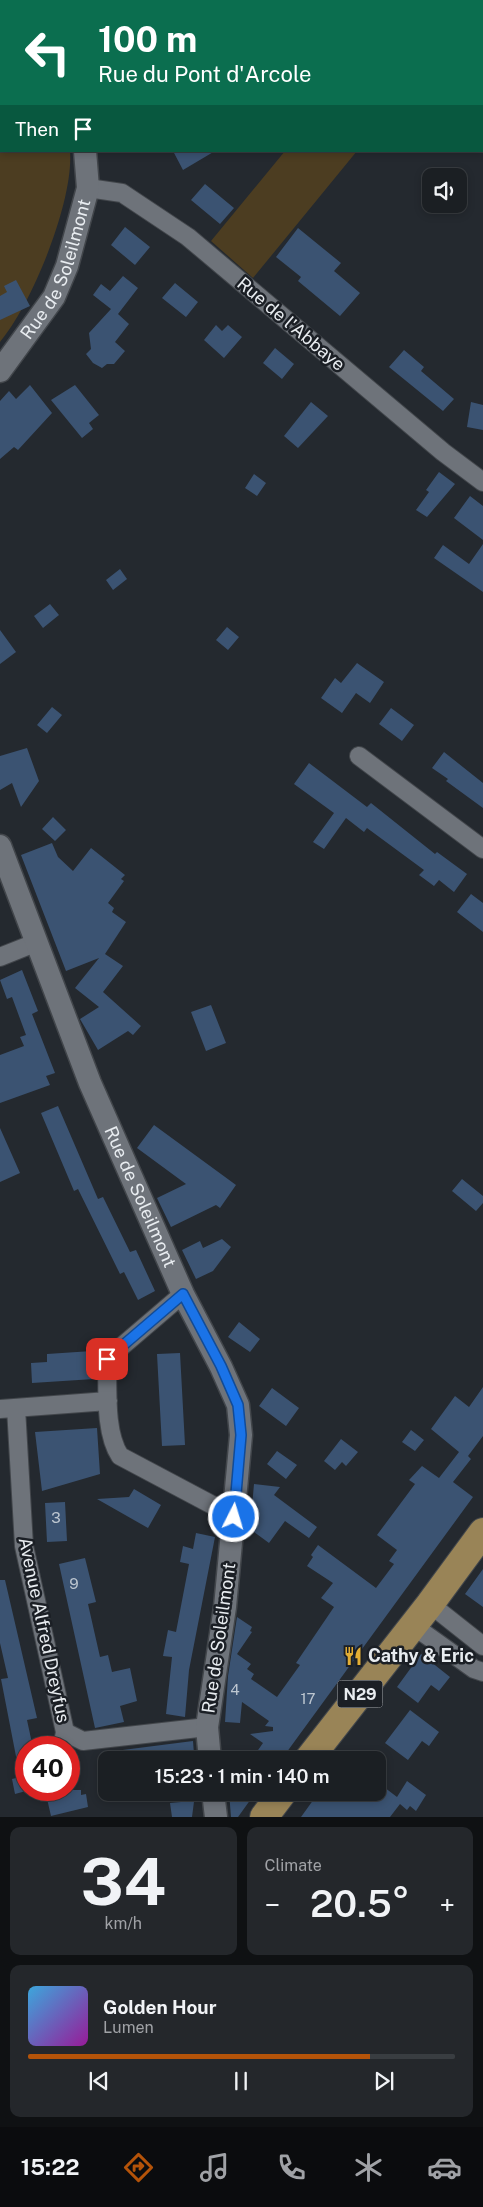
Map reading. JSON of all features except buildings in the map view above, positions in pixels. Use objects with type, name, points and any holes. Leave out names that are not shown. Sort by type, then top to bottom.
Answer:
[{"type":"main road","name":"N29","points":[[315,1751],[482,1535]]},
{"type":"main road","points":[[264,1817],[276,1801]]},
{"type":"street","points":[[85,152],[88,188]]},
{"type":"street","name":"Rue de Soleilmont","points":[[0,371],[54,297],[66,266],[88,188]]},
{"type":"street","name":"Rue de l'Abbaye","points":[[88,188],[122,193],[188,237],[443,452],[479,474]]},
{"type":"street","points":[[359,756],[483,849]]},
{"type":"street","name":"Rue de Soleilmont","points":[[0,846],[90,1083],[183,1294],[221,1366],[238,1405],[241,1435],[234,1517],[207,1727],[209,1751]]},
{"type":"street","points":[[0,957],[36,943]]},
{"type":"street","points":[[183,1294],[107,1359],[108,1402],[113,1446],[120,1456],[234,1517]]},
{"type":"street","points":[[8,1408],[108,1402]]},
{"type":"street","name":"Avenue Alfred Dreyfus","points":[[8,1408],[24,1546],[62,1736]]},
{"type":"street","points":[[430,1604],[483,1646]]},
{"type":"street","points":[[411,1628],[425,1634],[474,1669],[483,1672]]},
{"type":"street","name":"Avenue Alfred Dreyfus","points":[[80,1741],[207,1727]]},
{"type":"street","points":[[214,1801],[216,1817]]},
{"type":"shaded area","points":[[0,152],[70,152],[65,197],[49,251],[25,303],[0,342]]},
{"type":"shaded area","points":[[284,152],[356,152],[253,278],[211,241]]},
{"type":"place","name":"Cathy & Eric","points":[[353,1656]]},
{"type":"route","points":[[107,1359],[183,1294],[221,1366],[238,1405],[241,1435],[234,1517]]}]
